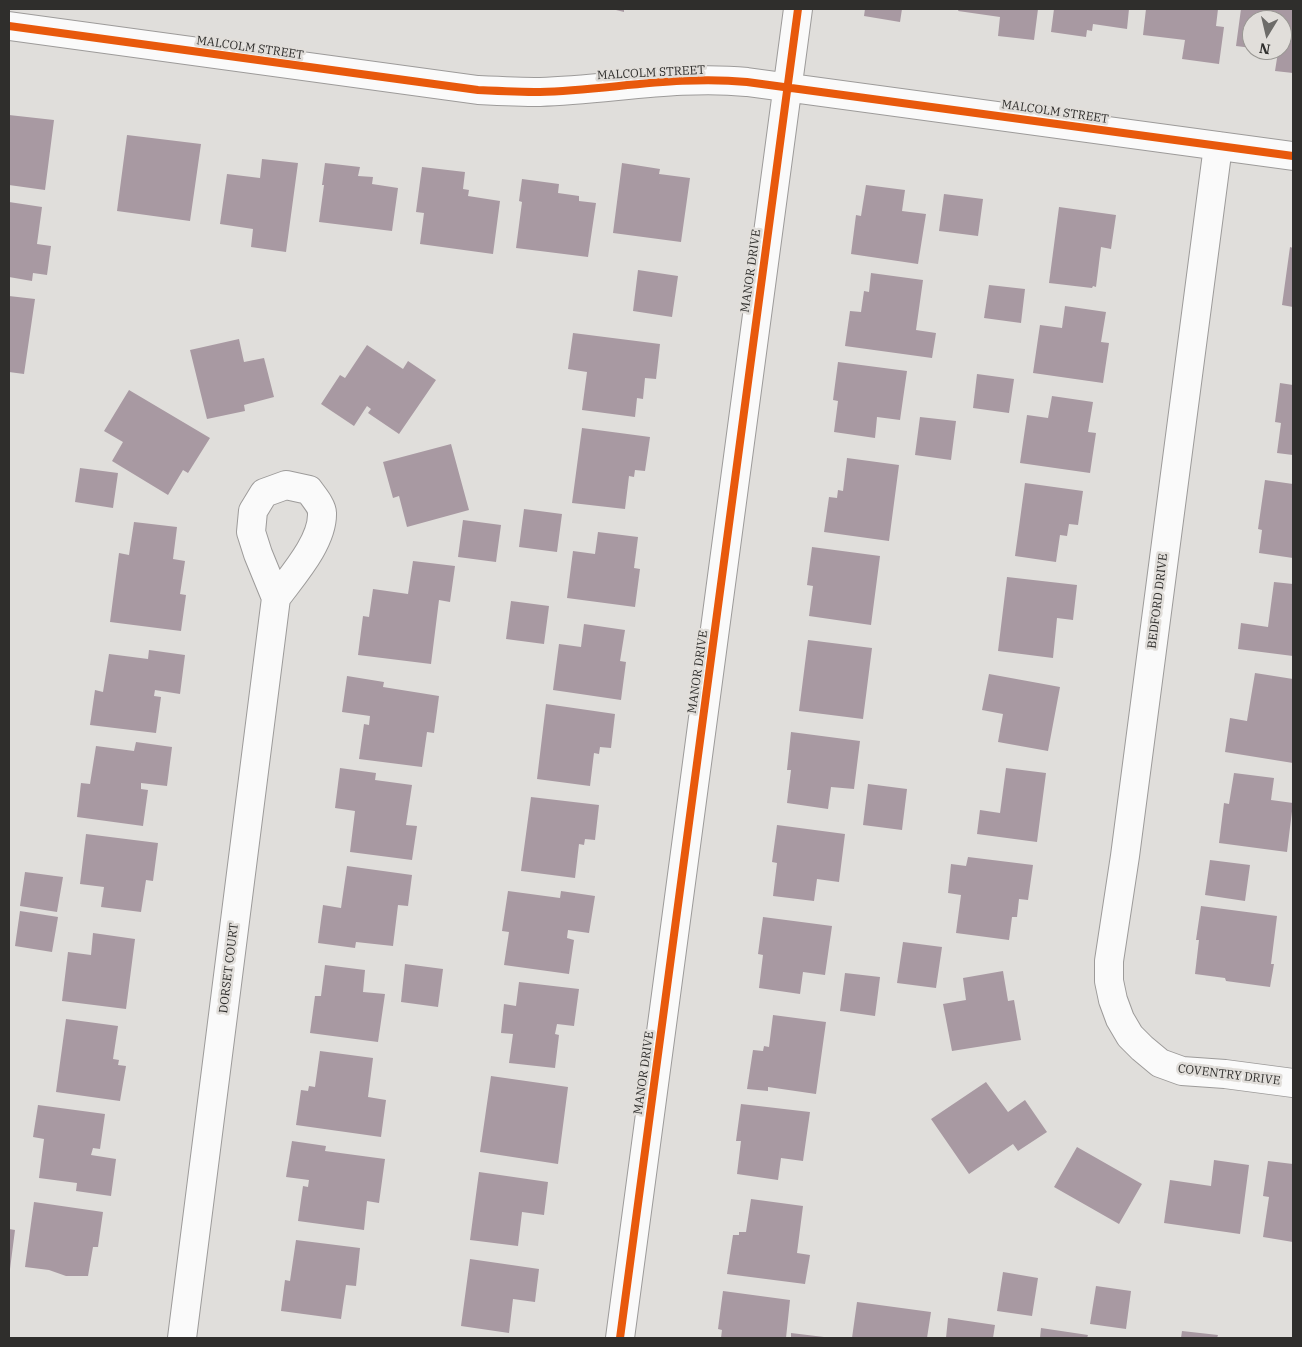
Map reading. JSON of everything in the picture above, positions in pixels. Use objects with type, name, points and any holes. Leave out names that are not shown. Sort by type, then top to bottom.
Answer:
[{"type":"street","name":"MANOR DRIVE","points":[[620,1338],[798,9]]},
{"type":"street","name":"MALCOLM STREET","points":[[9,26],[478,90],[539,92],[728,80],[1293,156]]},
{"type":"street","name":"BEDFORD DRIVE","points":[[1142,1048],[1130,1036],[1120,1019],[1109,981],[1109,961],[1126,846],[1218,146]]},
{"type":"street","name":"DORSET COURT","points":[[182,1338],[276,598]]},
{"type":"street","name":"COVENTRY DRIVE","points":[[1142,1048],[1160,1063],[1182,1071],[1226,1074],[1293,1083]]},
{"type":"building","points":[[612,9],[624,9],[624,12]]},
{"type":"building","points":[[865,9],[902,9],[900,22],[864,16]]},
{"type":"building","points":[[959,9],[1038,9],[1034,40],[998,36],[1000,17],[958,11]]},
{"type":"building","points":[[1054,9],[1129,9],[1127,29],[1093,24],[1092,31],[1087,30],[1086,37],[1051,32]]},
{"type":"building","points":[[1146,9],[1218,9],[1216,26],[1224,27],[1219,64],[1182,59],[1185,40],[1143,35]]},
{"type":"building","points":[[1241,9],[1293,9],[1293,73],[1275,71],[1277,60],[1292,60],[1292,10],[1242,10],[1242,47],[1236,46]]},
{"type":"building","points":[[9,115],[54,120],[45,190],[9,185]]},
{"type":"building","points":[[127,135],[201,144],[190,221],[117,211]]},
{"type":"building","points":[[262,159],[298,163],[286,252],[251,247],[253,229],[220,224],[227,174],[260,178]]},
{"type":"building","points":[[325,163],[360,167],[358,176],[373,177],[372,184],[398,188],[392,231],[319,222]]},
{"type":"building","points":[[622,163],[660,169],[659,174],[690,178],[681,242],[613,233]]},
{"type":"building","points":[[422,167],[465,172],[463,189],[469,190],[468,196],[500,201],[493,254],[420,244],[424,213],[416,212]]},
{"type":"building","points":[[522,179],[559,184],[558,193],[579,196],[579,201],[596,203],[588,257],[516,248],[522,202],[519,201]]},
{"type":"building","points":[[866,185],[905,190],[902,211],[926,214],[918,264],[851,254],[856,215],[861,216]]},
{"type":"building","points":[[944,194],[983,199],[978,236],[939,231]]},
{"type":"building","points":[[9,202],[42,207],[37,244],[51,246],[47,275],[33,273],[32,281],[9,277]]},
{"type":"building","points":[[1059,207],[1116,215],[1111,249],[1101,247],[1096,287],[1049,283]]},
{"type":"building","points":[[1290,247],[1293,248],[1293,307],[1282,305]]},
{"type":"building","points":[[638,270],[678,276],[672,317],[633,311]]},
{"type":"building","points":[[871,273],[923,280],[916,330],[936,333],[932,358],[845,346],[850,311],[861,312],[864,291],[869,292]]},
{"type":"building","points":[[989,285],[1025,289],[1021,323],[984,318]]},
{"type":"building","points":[[9,296],[35,299],[24,374],[9,372]]},
{"type":"building","points":[[1065,306],[1106,312],[1101,342],[1109,343],[1103,383],[1033,373],[1040,325],[1062,328]]},
{"type":"building","points":[[573,333],[660,344],[656,379],[645,378],[643,399],[637,398],[635,417],[582,410],[587,372],[568,369]]},
{"type":"building","points":[[239,339],[244,362],[264,358],[274,397],[244,405],[245,411],[207,419],[190,350]]},
{"type":"building","points":[[367,345],[403,369],[408,361],[436,380],[399,434],[368,413],[371,409],[367,406],[354,426],[321,404],[340,375],[345,378]]},
{"type":"building","points":[[838,362],[907,371],[900,420],[877,417],[875,438],[834,432],[838,401],[833,400]]},
{"type":"building","points":[[977,374],[1014,379],[1009,413],[973,408]]},
{"type":"building","points":[[1280,383],[1293,385],[1293,455],[1277,453],[1281,423],[1275,422]]},
{"type":"building","points":[[129,390],[210,438],[188,473],[183,470],[168,495],[112,461],[123,442],[104,431]]},
{"type":"building","points":[[1052,396],[1093,402],[1088,432],[1096,433],[1090,473],[1020,463],[1027,415],[1048,418]]},
{"type":"building","points":[[920,417],[956,421],[951,460],[915,455]]},
{"type":"building","points":[[582,428],[650,437],[645,471],[635,470],[634,477],[629,476],[625,509],[572,503]]},
{"type":"building","points":[[451,444],[469,510],[407,527],[399,496],[393,498],[383,462]]},
{"type":"building","points":[[847,458],[899,465],[889,541],[824,532],[829,497],[837,498],[838,490],[843,491]]},
{"type":"building","points":[[80,468],[118,473],[113,508],[75,502]]},
{"type":"building","points":[[1265,480],[1293,484],[1293,558],[1259,553],[1262,530],[1258,529]]},
{"type":"building","points":[[1025,483],[1083,491],[1078,525],[1069,524],[1067,536],[1060,535],[1056,562],[1015,556]]},
{"type":"building","points":[[524,509],[562,514],[557,552],[519,547]]},
{"type":"building","points":[[463,520],[501,525],[496,562],[458,557]]},
{"type":"building","points":[[134,522],[177,527],[173,559],[185,561],[180,594],[186,595],[181,631],[110,622],[119,553],[129,555]]},
{"type":"building","points":[[598,532],[638,537],[634,568],[640,569],[635,607],[567,598],[573,551],[595,554]]},
{"type":"building","points":[[812,547],[880,556],[871,625],[809,616],[813,586],[807,585]]},
{"type":"building","points":[[413,561],[455,566],[450,602],[439,600],[431,664],[358,655],[363,616],[369,617],[373,589],[408,594]]},
{"type":"building","points":[[1007,577],[1077,585],[1073,620],[1057,618],[1053,658],[998,651]]},
{"type":"building","points":[[1274,582],[1293,584],[1293,656],[1238,649],[1241,623],[1268,627]]},
{"type":"building","points":[[511,601],[549,606],[544,644],[506,639]]},
{"type":"building","points":[[584,624],[625,630],[620,661],[626,662],[621,700],[553,690],[559,644],[581,647]]},
{"type":"building","points":[[808,640],[872,648],[863,719],[799,711]]},
{"type":"building","points":[[149,650],[185,655],[180,694],[155,690],[154,696],[161,697],[156,733],[90,725],[95,690],[103,692],[109,654],[148,659]]},
{"type":"building","points":[[1255,673],[1293,679],[1293,763],[1225,752],[1230,718],[1247,721]]},
{"type":"building","points":[[989,674],[1060,687],[1048,751],[998,742],[1003,714],[982,710]]},
{"type":"building","points":[[347,676],[384,682],[383,687],[439,696],[434,733],[427,732],[422,767],[359,759],[364,724],[369,725],[370,716],[342,712]]},
{"type":"building","points":[[546,704],[615,714],[611,748],[600,747],[599,754],[594,753],[590,786],[537,779]]},
{"type":"building","points":[[791,732],[860,741],[854,789],[831,787],[828,809],[787,803],[791,770],[787,770]]},
{"type":"building","points":[[136,742],[172,747],[167,786],[141,783],[141,789],[148,790],[143,826],[77,817],[81,783],[90,784],[96,746],[134,751]]},
{"type":"building","points":[[340,768],[376,773],[375,780],[412,785],[406,825],[417,826],[412,860],[350,852],[355,811],[335,808]]},
{"type":"building","points":[[1006,768],[1046,773],[1037,842],[977,834],[980,810],[1000,813]]},
{"type":"building","points":[[1234,773],[1274,778],[1271,800],[1293,803],[1287,852],[1219,843],[1224,803],[1229,804]]},
{"type":"building","points":[[868,784],[907,789],[902,830],[863,825]]},
{"type":"building","points":[[531,797],[599,805],[595,840],[585,839],[584,845],[579,844],[575,878],[521,871]]},
{"type":"building","points":[[777,825],[845,834],[839,882],[817,879],[814,901],[773,896],[777,863],[772,862]]},
{"type":"building","points":[[86,834],[158,843],[153,881],[146,880],[141,912],[101,907],[104,887],[80,884]]},
{"type":"building","points":[[968,857],[1033,865],[1028,900],[1019,899],[1017,917],[1012,917],[1009,940],[956,933],[961,895],[948,893],[951,864],[966,866]]},
{"type":"building","points":[[1210,860],[1250,865],[1245,901],[1205,895]]},
{"type":"building","points":[[347,866],[412,875],[408,906],[398,905],[393,946],[356,942],[355,948],[318,943],[323,905],[341,908]]},
{"type":"building","points":[[25,872],[63,877],[57,912],[20,906]]},
{"type":"building","points":[[508,891],[560,898],[561,891],[595,896],[589,933],[568,930],[567,938],[574,940],[569,974],[504,965],[509,932],[502,931]]},
{"type":"building","points":[[1201,906],[1277,916],[1271,964],[1274,964],[1270,987],[1226,981],[1225,978],[1195,974],[1199,940],[1196,940]]},
{"type":"building","points":[[20,911],[58,917],[52,952],[15,946]]},
{"type":"building","points":[[763,917],[832,926],[825,975],[803,972],[800,994],[759,988],[763,955],[758,954]]},
{"type":"building","points":[[93,933],[135,939],[126,1009],[62,1001],[68,952],[91,955]]},
{"type":"building","points":[[903,942],[942,947],[936,988],[897,983]]},
{"type":"building","points":[[405,964],[443,969],[438,1007],[401,1002]]},
{"type":"building","points":[[325,965],[365,970],[363,992],[385,994],[378,1042],[310,1033],[315,996],[321,996]]},
{"type":"building","points":[[1003,971],[1008,1001],[1014,1000],[1021,1040],[952,1051],[943,1004],[966,1000],[963,978]]},
{"type":"building","points":[[845,973],[880,977],[875,1016],[840,1011]]},
{"type":"building","points":[[519,982],[579,989],[574,1026],[557,1024],[555,1034],[559,1035],[555,1068],[509,1063],[513,1034],[501,1033],[504,1004],[516,1006]]},
{"type":"building","points":[[773,1015],[826,1022],[816,1094],[768,1087],[768,1091],[747,1089],[753,1050],[763,1051],[764,1046],[769,1047]]},
{"type":"building","points":[[66,1019],[118,1026],[113,1059],[119,1060],[118,1065],[126,1066],[120,1101],[56,1092]]},
{"type":"building","points":[[320,1051],[373,1058],[368,1097],[386,1100],[381,1137],[296,1125],[301,1090],[308,1091],[309,1086],[315,1087]]},
{"type":"building","points":[[491,1076],[568,1087],[558,1164],[480,1152]]},
{"type":"building","points":[[986,1082],[1008,1112],[1025,1100],[1047,1132],[1018,1151],[1013,1144],[969,1174],[931,1119]]},
{"type":"building","points":[[741,1104],[810,1112],[803,1161],[781,1158],[778,1180],[737,1174],[741,1141],[736,1141]]},
{"type":"building","points":[[38,1105],[105,1114],[100,1149],[93,1148],[91,1155],[116,1159],[111,1196],[76,1191],[77,1183],[39,1178],[44,1139],[33,1137]]},
{"type":"building","points":[[292,1141],[326,1146],[325,1151],[385,1159],[379,1203],[367,1201],[364,1230],[298,1221],[303,1186],[308,1187],[309,1180],[286,1177]]},
{"type":"building","points":[[1077,1147],[1142,1184],[1119,1224],[1054,1187]]},
{"type":"building","points":[[1214,1160],[1249,1165],[1240,1234],[1164,1223],[1170,1180],[1211,1186]]},
{"type":"building","points":[[1268,1161],[1293,1164],[1293,1242],[1263,1237],[1269,1197],[1263,1196]]},
{"type":"building","points":[[479,1172],[548,1182],[544,1215],[522,1212],[518,1246],[470,1240]]},
{"type":"building","points":[[751,1199],[803,1206],[797,1253],[810,1255],[805,1284],[727,1274],[733,1235],[739,1235],[739,1232],[746,1232]]},
{"type":"building","points":[[34,1202],[103,1212],[98,1247],[93,1247],[88,1276],[66,1276],[49,1270],[25,1267]]},
{"type":"building","points":[[9,1229],[15,1230],[10,1269],[9,1269]]},
{"type":"building","points":[[296,1240],[360,1248],[356,1286],[346,1285],[341,1319],[281,1311],[285,1280],[290,1281]]},
{"type":"building","points":[[470,1259],[539,1269],[535,1302],[513,1299],[509,1333],[461,1326]]},
{"type":"building","points":[[1003,1272],[1038,1278],[1032,1316],[997,1311]]},
{"type":"building","points":[[1096,1286],[1131,1291],[1126,1329],[1090,1324]]},
{"type":"building","points":[[723,1291],[790,1300],[786,1338],[721,1338],[722,1330],[718,1329]]},
{"type":"building","points":[[857,1302],[931,1312],[927,1338],[852,1338]]},
{"type":"building","points":[[948,1318],[995,1325],[993,1338],[946,1338]]},
{"type":"building","points":[[1041,1328],[1088,1335],[1087,1338],[1040,1338]]},
{"type":"building","points":[[1182,1331],[1218,1335],[1217,1338],[1181,1338]]},
{"type":"building","points":[[791,1333],[824,1337],[824,1338],[791,1338]]},
{"type":"cycle path","points":[[620,1338],[798,9]]},
{"type":"cycle path","points":[[9,26],[478,90],[540,92],[695,80],[747,82],[1293,156]]}]
